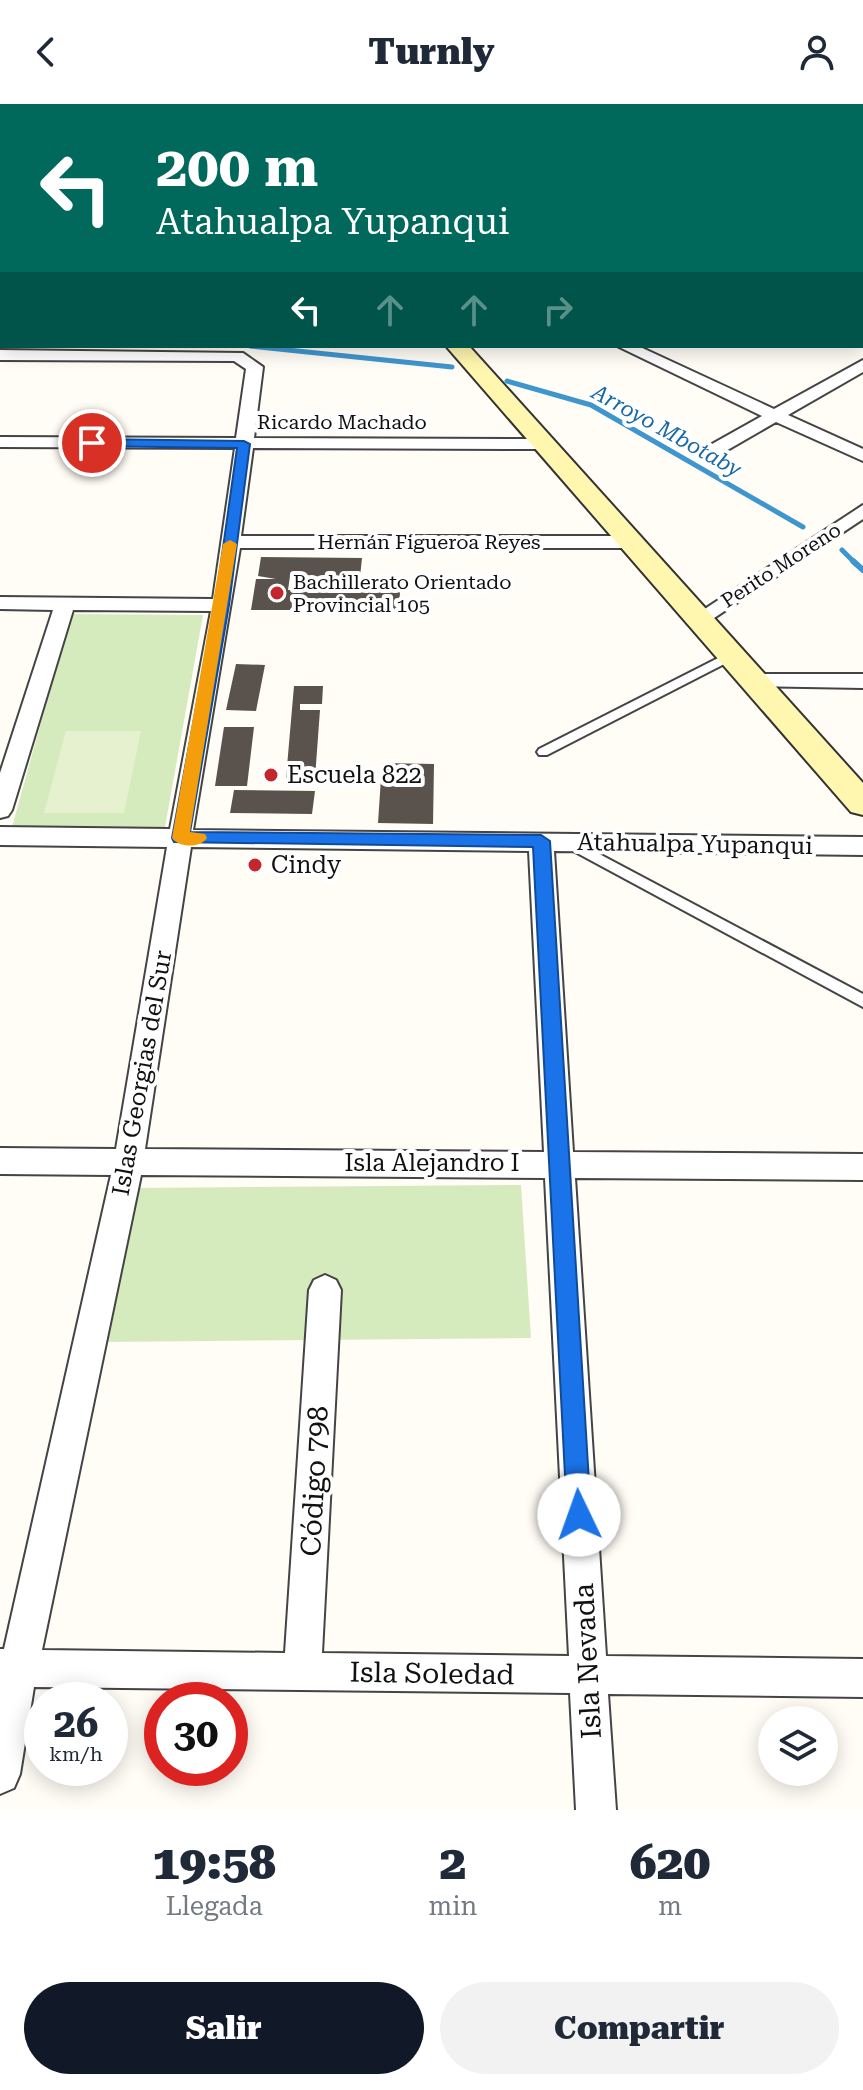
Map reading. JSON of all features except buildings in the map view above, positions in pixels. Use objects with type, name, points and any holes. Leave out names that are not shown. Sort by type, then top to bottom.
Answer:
[{"type":"street","points":[[459,348],[540,444],[863,804]]},
{"type":"street","points":[[629,348],[863,456]]},
{"type":"street","name":"Islas Georgias del Sur","points":[[0,355],[237,356],[255,367],[222,605],[180,838],[129,1161],[10,1668],[0,1774]]},
{"type":"street","points":[[718,448],[863,365]]},
{"type":"street","name":"Ricardo Machado","points":[[0,442],[540,444]]},
{"type":"street","name":"Perito Moreno","points":[[698,620],[863,511]]},
{"type":"street","name":"Hernán Figueroa Reyes","points":[[230,542],[628,542]]},
{"type":"street","points":[[0,603],[222,605]]},
{"type":"street","points":[[0,810],[65,604]]},
{"type":"street","points":[[753,681],[863,681]]},
{"type":"street","name":"Atahualpa Yupanqui","points":[[0,836],[863,846]]},
{"type":"street","name":"Isla Nevada","points":[[554,842],[559,1164],[596,1810]]},
{"type":"street","name":"Isla Alejandro I","points":[[0,1161],[863,1167]]},
{"type":"street","name":"Código 798","points":[[302,1671],[325,1290]]},
{"type":"street","name":"Isla Soledad","points":[[10,1668],[863,1678]]},
{"type":"lane","points":[[543,752],[730,656]]},
{"type":"lane","points":[[554,842],[829,979],[863,1001]]},
{"type":"green space","points":[[71,614],[203,615],[165,827],[12,827]]},
{"type":"green space","points":[[66,731],[141,731],[124,813],[44,813]]},
{"type":"green space","points":[[521,1185],[531,1338],[108,1342],[131,1188]]},
{"type":"waterway","name":"Arroyo Mbotaby","points":[[269,348],[452,367]]},
{"type":"waterway","name":"Arroyo Mbotaby","points":[[507,381],[591,405],[803,527]]},
{"type":"waterway","name":"Arroyo Mbotaby","points":[[842,550],[853,561]]},
{"type":"waterway","name":"Arroyo Mbotaby","points":[[853,561],[863,570]]},
{"type":"slow traffic","points":[[199,838],[180,838],[230,544]]},
{"type":"place","name":"Bachillerato Orientado Provincial 105","points":[[277,593]]},
{"type":"place","name":"Escuela 822","points":[[271,775]]},
{"type":"place","name":"Cindy","points":[[255,865]]},
{"type":"route","points":[[92,443],[244,444],[222,605],[180,838],[541,841],[579,1515]]}]
